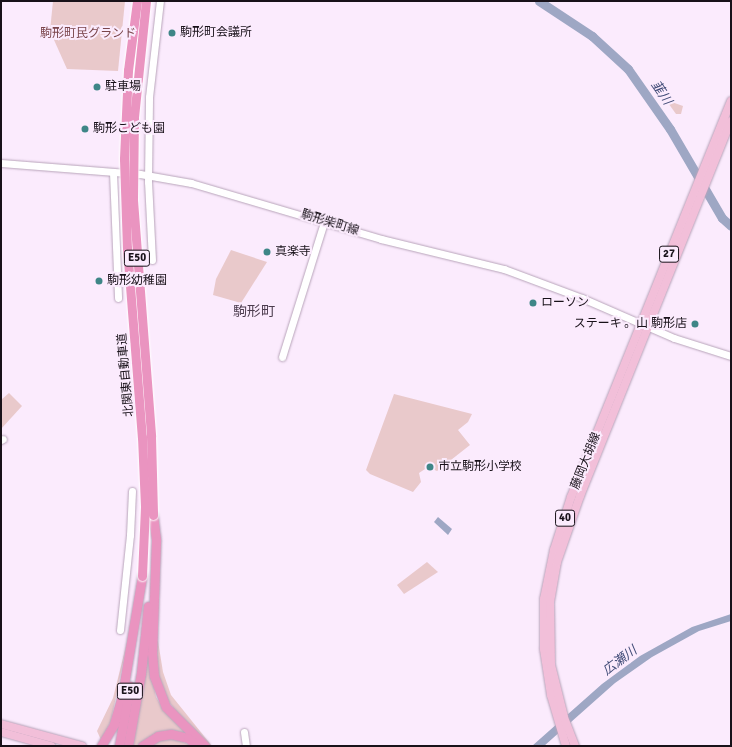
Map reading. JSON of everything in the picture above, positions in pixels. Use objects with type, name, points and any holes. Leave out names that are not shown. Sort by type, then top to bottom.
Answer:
[{"type":"highway","name":"北関東自動車道","points":[[119,746],[142,636],[144,507],[142,437],[127,248],[124,159],[128,70],[137,1]]},
{"type":"highway","name":"北関東自動車道","points":[[128,746],[156,541],[153,515],[151,436],[133,193],[134,117],[146,1]]},
{"type":"highway","points":[[102,744],[119,708],[142,636]]},
{"type":"highway","points":[[142,636],[152,665],[158,693],[172,714],[205,746]]},
{"type":"highway","points":[[142,746],[158,736],[171,734],[188,738],[198,746]]},
{"type":"main road","name":"27","points":[[645,325],[697,185],[731,101]]},
{"type":"main road","name":"27","points":[[645,325],[702,193],[731,121]]},
{"type":"main road","name":"藤岡大胡線","points":[[565,731],[561,719],[551,665],[550,644],[550,602],[557,562],[580,496],[645,325]]},
{"type":"main road","points":[[1,724],[71,745],[82,746]]},
{"type":"main road","name":"40","points":[[565,731],[566,746]]},
{"type":"main road","name":"40","points":[[565,731],[575,746]]},
{"type":"main road","points":[[1,732],[51,746]]},
{"type":"street","points":[[152,260],[148,176],[150,77],[160,1]]},
{"type":"street","name":"駒形柴町線","points":[[1,163],[113,172],[191,183],[324,222],[504,270],[645,325],[731,356]]},
{"type":"street","points":[[113,172],[118,298]]},
{"type":"street","points":[[282,357],[324,222]]},
{"type":"street","points":[[120,630],[130,535],[132,491]]},
{"type":"street","points":[[244,732],[243,737],[246,746]]},
{"type":"green space","name":"駒形町民グランド","points":[[53,1],[125,1],[118,71],[67,69],[50,31]]},
{"type":"green space","points":[[666,100],[683,106],[681,114],[676,114]]},
{"type":"green space","points":[[231,250],[267,262],[241,303],[213,295],[216,279]]},
{"type":"green space","points":[[9,393],[22,406],[1,429],[1,400]]},
{"type":"green space","points":[[394,394],[472,414],[468,422],[458,430],[470,445],[437,471],[428,467],[419,473],[421,482],[413,492],[370,474],[366,470]]},
{"type":"green space","points":[[427,562],[438,572],[404,594],[397,585]]},
{"type":"green space","points":[[128,638],[111,721],[101,740],[97,731],[113,698]]},
{"type":"green space","points":[[155,641],[158,641],[163,672],[171,695],[212,746],[209,746],[182,719],[165,697],[158,678]]},
{"type":"green space","points":[[148,656],[156,697],[163,709],[190,735],[179,733],[133,746]]},
{"type":"green space","points":[[172,737],[192,746],[148,746],[160,739]]},
{"type":"water","points":[[438,517],[452,529],[448,535],[434,522]]},
{"type":"water","points":[[731,614],[731,621],[699,631],[652,657],[615,683],[544,746],[532,746],[602,684],[640,656],[692,627]]},
{"type":"waterway","name":"韮川","points":[[539,1],[592,36],[628,69],[670,129],[722,218],[731,226]]},
{"type":"place","name":"駒形町会議所","points":[[172,33]]},
{"type":"place","name":"駐車場","points":[[97,87]]},
{"type":"place","name":"駒形こども園","points":[[85,129]]},
{"type":"place","name":"真楽寺","points":[[267,252]]},
{"type":"place","name":"駒形幼稚園","points":[[99,281]]},
{"type":"place","name":"ローソン","points":[[533,303]]},
{"type":"place","name":"ステーキ 。山 駒形店","points":[[695,324]]},
{"type":"place","name":"市立駒形小学校","points":[[430,467]]},
{"type":"district","name":"駒形町","points":[[254,312]]},
{"type":"water label","name":"広瀬川","points":[[620,661]]}]
